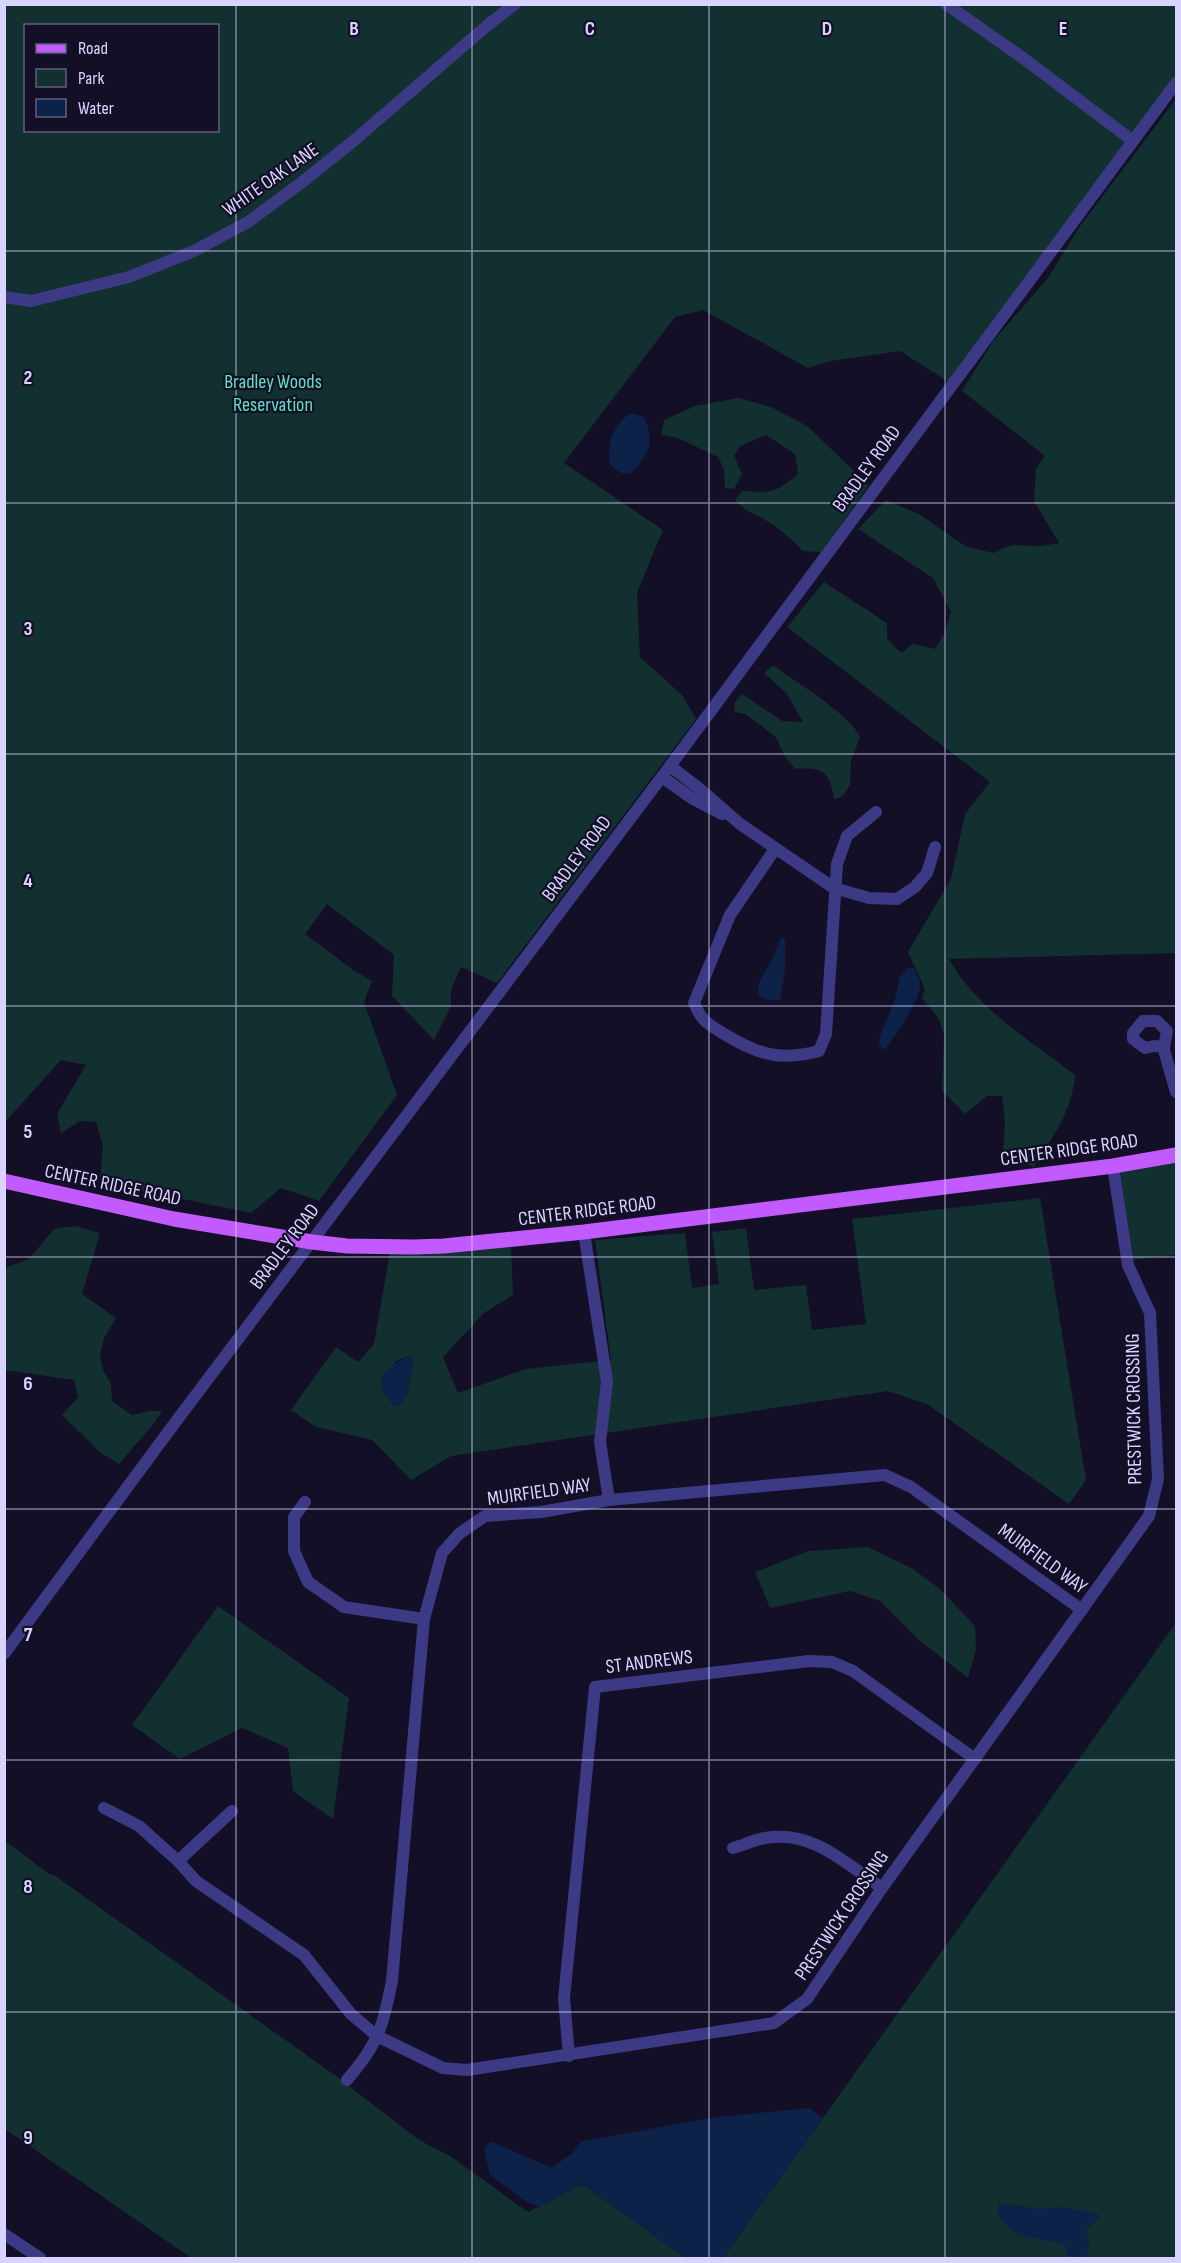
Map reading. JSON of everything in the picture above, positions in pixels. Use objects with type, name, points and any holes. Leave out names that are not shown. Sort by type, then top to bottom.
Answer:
[{"type":"main road","name":"CENTER RIDGE ROAD","points":[[4,1181],[174,1219],[312,1242],[347,1246],[444,1246],[584,1232],[1113,1166],[1176,1155]]},
{"type":"street","name":"WHITE OAK LANE","points":[[4,297],[31,301],[129,277],[194,251],[248,222],[343,150],[515,4]]},
{"type":"street","points":[[946,4],[1023,58],[1133,141]]},
{"type":"street","name":"BRADLEY ROAD","points":[[4,1654],[666,772],[1176,83]]},
{"type":"street","points":[[666,772],[693,799],[740,824],[834,888],[869,898],[897,899],[915,887],[927,873],[934,847]]},
{"type":"street","points":[[776,849],[730,915],[694,1003],[703,1021],[745,1047],[777,1056],[800,1056],[819,1051],[824,1044],[826,1034],[837,864],[847,837],[876,812]]},
{"type":"street","points":[[1164,1047],[1176,1092]]},
{"type":"street","name":"PRESTWICK CROSSING","points":[[104,1808],[139,1826],[178,1861],[196,1881],[304,1955],[351,2014],[377,2036],[443,2068],[468,2070],[774,2023],[807,1999],[882,1888],[1149,1516],[1158,1479],[1150,1313],[1128,1265],[1113,1166]]},
{"type":"street","points":[[584,1232],[607,1382],[600,1442],[609,1500]]},
{"type":"street","name":"MUIRFIELD WAY","points":[[347,2080],[370,2050],[377,2036],[383,2021],[392,1981],[424,1619],[442,1553],[460,1533],[485,1516],[541,1512],[609,1500],[885,1475],[911,1487],[1082,1610]]},
{"type":"street","points":[[306,1502],[294,1517],[294,1551],[308,1582],[344,1607],[424,1619]]},
{"type":"street","name":"ST ANDREWS","points":[[569,2056],[564,1998],[595,1687],[809,1661],[832,1662],[853,1671],[975,1759]]},
{"type":"street","points":[[178,1861],[232,1811]]},
{"type":"street","points":[[734,1848],[765,1838],[794,1837],[821,1845],[882,1888]]},
{"type":"street","points":[[4,2234],[40,2259]]},
{"type":"green space","name":"Bradley Woods Reservation","points":[[5,5],[1176,5],[1176,83],[952,384],[900,351],[831,361],[808,368],[703,310],[675,317],[564,463],[663,530],[637,593],[640,657],[683,696],[696,719],[497,983],[461,967],[451,990],[451,1006],[434,1040],[392,996],[394,955],[327,904],[305,934],[372,981],[364,1002],[397,1095],[319,1201],[281,1188],[251,1213],[100,1182],[103,1146],[96,1122],[80,1121],[61,1133],[57,1114],[86,1065],[61,1060],[5,1122]]},
{"type":"green space","points":[[1176,99],[1176,953],[949,959],[974,993],[990,1009],[1023,1037],[1075,1075],[1066,1112],[1034,1167],[1003,1153],[1005,1122],[1002,1096],[987,1096],[965,1114],[942,1091],[944,1035],[939,1019],[922,998],[925,989],[908,952],[951,879],[965,814],[990,782],[787,627],[824,582],[887,623],[887,639],[901,653],[913,644],[935,649],[944,634],[951,612],[933,578],[858,529],[886,500],[919,514],[965,546],[993,553],[1012,545],[1042,546],[1059,543],[1034,501],[1036,468],[1045,456],[962,391],[993,341],[1048,278],[1080,226]]},
{"type":"green space","points":[[738,398],[771,407],[807,426],[869,485],[821,552],[803,551],[778,529],[744,509],[735,500],[742,491],[773,490],[791,480],[798,474],[795,454],[766,435],[740,446],[734,456],[742,474],[734,489],[725,488],[724,469],[718,457],[678,438],[661,435],[664,420],[695,406]]},
{"type":"green space","points":[[773,665],[834,709],[855,728],[860,737],[851,761],[850,785],[843,796],[834,799],[830,782],[818,770],[795,769],[785,757],[776,737],[745,714],[734,712],[735,702],[742,694],[782,721],[803,722],[787,694],[764,673]]},
{"type":"green space","points":[[1176,1160],[1176,1255],[1133,1260],[1120,1170]]},
{"type":"green space","points":[[1040,1198],[1086,1480],[1069,1504],[927,1404],[888,1391],[451,1456],[411,1480],[372,1440],[316,1427],[291,1410],[336,1347],[358,1362],[374,1344],[390,1252],[511,1244],[513,1295],[484,1313],[443,1357],[458,1393],[526,1369],[611,1360],[595,1240],[685,1233],[692,1288],[719,1284],[712,1232],[746,1228],[754,1290],[806,1285],[812,1330],[866,1324],[852,1219]],"holes":[[[407,1356],[413,1362],[407,1395],[394,1362]]]},
{"type":"green space","points":[[75,1226],[100,1233],[82,1294],[116,1318],[104,1338],[100,1355],[103,1370],[111,1384],[112,1401],[132,1415],[162,1411],[119,1464],[101,1453],[62,1415],[78,1397],[74,1380],[5,1370],[5,1268],[29,1259],[54,1229]]},
{"type":"green space","points":[[868,1547],[913,1569],[940,1589],[975,1626],[976,1650],[968,1678],[919,1640],[880,1601],[850,1591],[770,1608],[755,1572],[809,1551]]},
{"type":"green space","points":[[218,1606],[349,1698],[333,1819],[293,1791],[288,1748],[242,1728],[180,1759],[132,1725]]},
{"type":"green space","points":[[1176,1623],[1176,2258],[723,2258]]},
{"type":"green space","points":[[4,1840],[336,2076],[419,2140],[450,2156],[528,2212],[582,2184],[686,2258],[191,2258],[5,2129]]},
{"type":"water","points":[[631,413],[644,417],[650,441],[646,454],[630,474],[621,473],[610,465],[609,450],[615,429]]},
{"type":"water","points":[[781,938],[785,940],[785,971],[780,1000],[768,999],[761,997],[758,987]]},
{"type":"water","points":[[908,968],[914,968],[918,977],[919,993],[899,1030],[883,1050],[879,1045],[880,1036],[895,999],[900,976]]},
{"type":"water","points":[[407,1356],[412,1357],[413,1362],[407,1395],[400,1405],[394,1406],[382,1389],[382,1377],[391,1366]]},
{"type":"water","points":[[809,2108],[823,2118],[723,2258],[686,2258],[582,2184],[540,2206],[528,2203],[490,2175],[484,2149],[490,2141],[552,2168],[572,2153],[582,2141],[717,2117]]},
{"type":"water","points":[[999,2203],[1039,2209],[1071,2208],[1095,2212],[1099,2218],[1086,2229],[1089,2246],[1085,2256],[1073,2258],[1067,2255],[1065,2244],[1027,2237],[1012,2230],[997,2216]]}]
